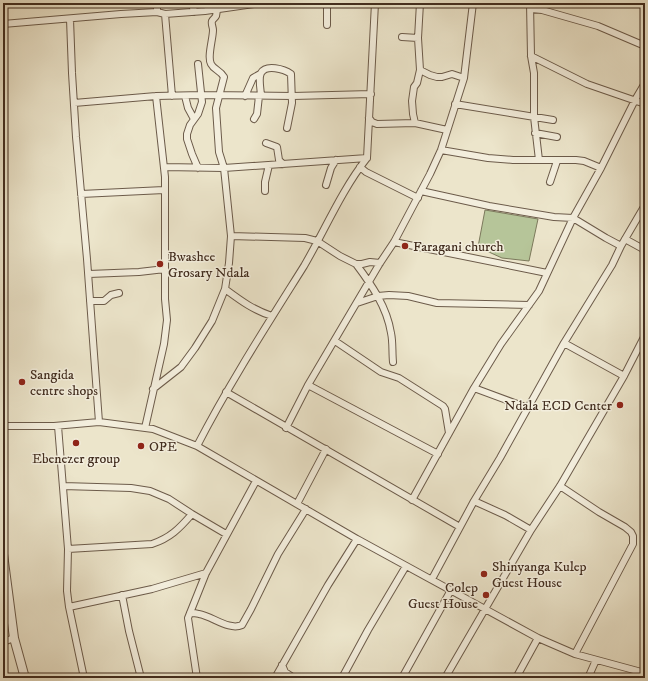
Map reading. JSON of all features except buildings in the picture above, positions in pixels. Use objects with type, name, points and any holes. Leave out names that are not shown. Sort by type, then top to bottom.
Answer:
[{"type":"street","points":[[157,3],[157,12]]},
{"type":"street","points":[[192,3],[194,12]]},
{"type":"street","points":[[3,24],[157,12],[165,14],[194,12],[261,3]]},
{"type":"street","points":[[327,3],[327,25]]},
{"type":"street","points":[[197,446],[226,392],[304,264],[360,167],[367,158],[375,3]]},
{"type":"street","points":[[415,123],[412,101],[414,87],[417,83],[420,70],[418,38],[420,3]]},
{"type":"street","points":[[286,428],[308,385],[394,242],[418,198],[441,150],[464,78],[473,3]]},
{"type":"street","points":[[539,160],[534,117],[534,73],[531,56],[530,4],[542,10],[598,26],[645,46]]},
{"type":"street","points":[[153,389],[180,366],[195,348],[212,321],[225,289],[230,263],[231,236],[224,168],[219,152],[216,118],[217,104],[224,77],[220,70],[213,67],[210,63],[213,30],[212,24],[217,10]]},
{"type":"street","points":[[165,14],[172,96]]},
{"type":"street","points":[[70,19],[74,103],[89,274],[99,422]]},
{"type":"street","points":[[402,37],[418,38]]},
{"type":"street","points":[[531,56],[587,84],[645,104]]},
{"type":"street","points":[[198,64],[202,102],[188,130],[187,139],[194,163],[198,168]]},
{"type":"street","points":[[245,96],[253,78],[266,69],[279,69],[291,74],[292,103],[287,128]]},
{"type":"street","points":[[420,70],[437,77],[452,74],[464,78]]},
{"type":"street","points":[[254,120],[257,114],[260,96],[260,74]]},
{"type":"street","points":[[412,500],[474,388],[501,344],[539,291],[573,218],[645,83]]},
{"type":"street","points":[[74,103],[156,96],[292,96],[371,94]]},
{"type":"street","points":[[144,428],[164,344],[167,320],[164,167],[156,96]]},
{"type":"street","points":[[185,96],[188,108],[194,119]]},
{"type":"street","points":[[455,104],[553,120]]},
{"type":"street","points":[[406,124],[413,114]]},
{"type":"street","points":[[369,118],[372,122],[377,124],[415,123],[447,130]]},
{"type":"street","points":[[535,133],[557,137]]},
{"type":"street","points":[[266,143],[277,147],[279,160],[282,164]]},
{"type":"street","points":[[441,150],[488,158],[514,160],[576,160],[584,161],[601,168]]},
{"type":"street","points":[[164,167],[224,168],[367,158]]},
{"type":"street","points":[[326,185],[331,168],[336,160]]},
{"type":"street","points":[[550,182],[558,161]]},
{"type":"street","points":[[265,191],[265,182],[269,165]]},
{"type":"street","points":[[360,167],[366,172],[418,198]]},
{"type":"street","points":[[81,194],[164,190]]},
{"type":"street","points":[[421,191],[489,206],[554,217],[573,218],[621,246]]},
{"type":"street","points":[[432,579],[474,501],[500,458],[564,343],[612,265],[621,246],[645,205]]},
{"type":"street","points":[[231,236],[297,236],[317,241],[340,256],[356,264],[370,262],[380,263]]},
{"type":"street","points":[[625,239],[645,250]]},
{"type":"street","points":[[394,242],[547,273]]},
{"type":"street","points":[[356,264],[378,296],[390,326],[393,362]]},
{"type":"street","points":[[89,274],[139,272],[165,269]]},
{"type":"street","points":[[225,289],[247,305],[272,316]]},
{"type":"street","points":[[90,301],[104,301],[111,295],[119,293]]},
{"type":"street","points":[[357,303],[378,296],[389,295],[408,296],[437,303],[529,305]]},
{"type":"street","points":[[445,678],[531,530],[560,486],[624,376],[645,334]]},
{"type":"street","points":[[335,341],[381,372],[399,378],[443,406],[449,433]]},
{"type":"street","points":[[564,343],[624,376]]},
{"type":"street","points":[[308,385],[438,454]]},
{"type":"street","points":[[474,388],[528,408]]},
{"type":"street","points":[[226,392],[460,527]]},
{"type":"street","points":[[3,426],[58,426],[99,422],[154,429],[197,446],[406,566],[538,638],[575,654],[645,673]]},
{"type":"street","points":[[58,426],[68,549],[67,591],[84,678]]},
{"type":"street","points":[[297,504],[326,449]]},
{"type":"street","points":[[197,678],[188,622],[190,613],[206,573],[256,481]]},
{"type":"street","points":[[63,486],[131,488],[150,491],[169,499],[226,534]]},
{"type":"street","points":[[560,486],[625,527],[631,532],[634,540],[575,654]]},
{"type":"street","points":[[474,501],[506,515],[531,530]]},
{"type":"street","points":[[190,613],[200,614],[224,624],[238,626],[242,624],[278,554],[306,509]]},
{"type":"street","points":[[68,549],[152,544],[164,540],[179,529],[192,514]]},
{"type":"street","points":[[275,678],[344,557],[357,538]]},
{"type":"street","points":[[3,554],[14,638],[25,678]]},
{"type":"street","points":[[342,678],[368,630],[406,566]]},
{"type":"street","points":[[69,607],[167,585],[206,573]]},
{"type":"street","points":[[402,678],[450,590]]},
{"type":"street","points":[[122,595],[141,678]]},
{"type":"street","points":[[3,642],[14,638]]},
{"type":"street","points":[[516,678],[538,638]]},
{"type":"street","points":[[588,678],[596,660]]},
{"type":"street","points":[[282,665],[285,672],[294,678]]},
{"type":"green space","points":[[485,210],[538,219],[529,261],[502,258],[478,247]]},
{"type":"place","name":"Faragani church","points":[[405,246]]},
{"type":"place","name":"Bwashee Grosary Ndala","points":[[160,264]]},
{"type":"place","name":"Sangida centre shops","points":[[22,382]]},
{"type":"place","name":"Ndala ECD Center","points":[[620,405]]},
{"type":"place","name":"Ebenezer group","points":[[76,443]]},
{"type":"place","name":"OPE","points":[[141,446]]},
{"type":"place","name":"Shinyanga Kulep Guest House","points":[[484,574]]},
{"type":"place","name":"Colep Guest House","points":[[486,595]]}]
